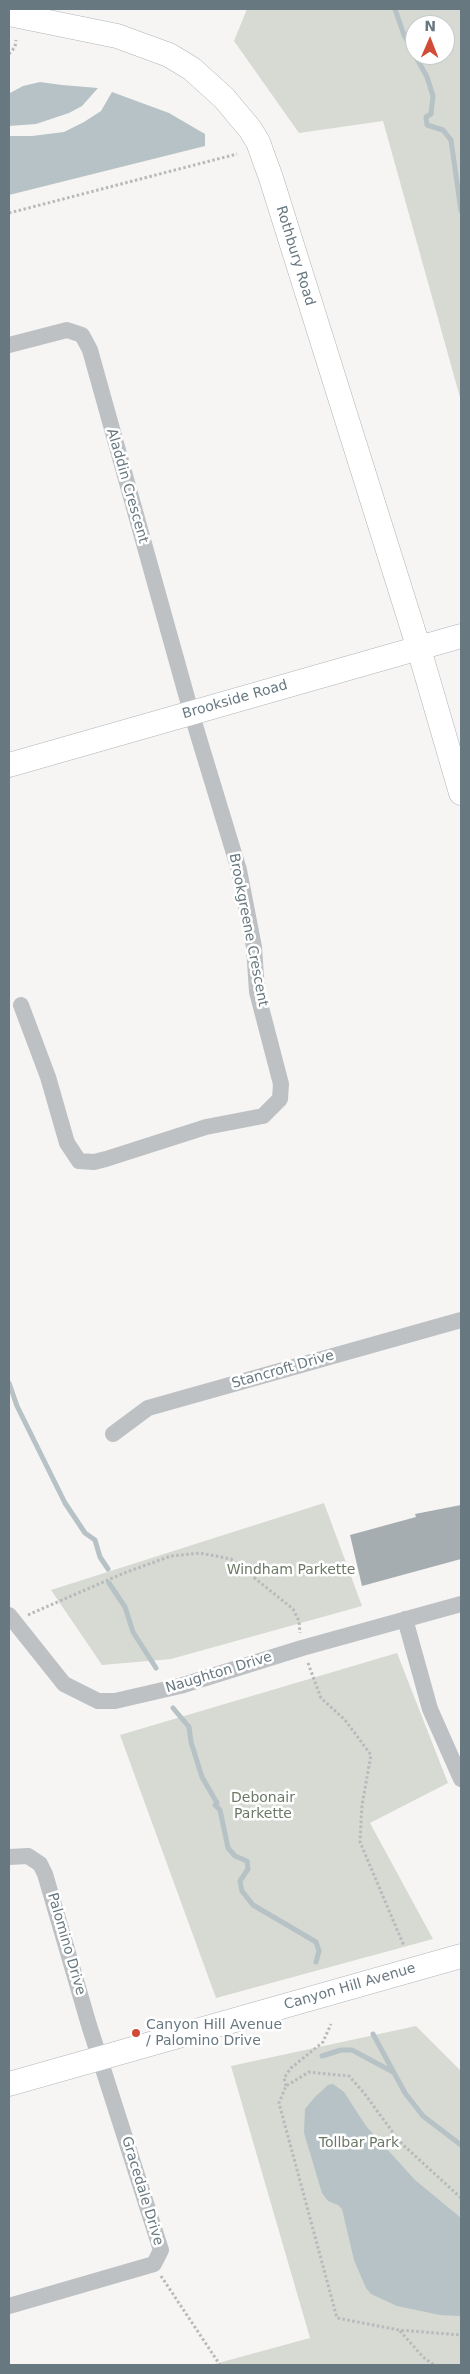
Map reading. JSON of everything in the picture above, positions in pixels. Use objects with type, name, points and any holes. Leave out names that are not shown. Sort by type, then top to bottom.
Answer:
[{"type":"street","name":"Rothbury Road","points":[[9,14],[117,36],[169,54],[210,85],[250,129],[265,158],[419,650],[461,794]]},
{"type":"street","name":"Aladdin Crescent","points":[[9,344],[67,330],[82,335],[90,350],[191,712]]},
{"type":"street","name":"Brookside Road","points":[[9,765],[191,712],[419,650],[461,636]]},
{"type":"street","name":"Brookgreene Crescent","points":[[21,1005],[48,1077],[67,1143],[79,1161],[94,1162],[206,1127],[263,1116],[280,1099],[281,1084],[257,992],[254,947],[239,870],[191,712]]},
{"type":"street","name":"Stancroft Drive","points":[[113,1434],[148,1408],[461,1320]]},
{"type":"street","name":"Naughton Drive","points":[[12,1618],[64,1684],[98,1701],[115,1701],[180,1686],[302,1648],[461,1604]]},
{"type":"street","points":[[405,1618],[430,1710],[461,1779]]},
{"type":"street","name":"Palomino Drive","points":[[9,1857],[28,1856],[40,1864],[100,2058]]},
{"type":"street","name":"Canyon Hill Avenue","points":[[9,2084],[461,1956]]},
{"type":"street","name":"Gracedale Drive","points":[[9,2306],[154,2264],[161,2250],[100,2058]]},
{"type":"path","points":[[9,54],[15,47],[16,40]]},
{"type":"path","points":[[9,213],[237,154]]},
{"type":"path","points":[[12,1618],[162,1559],[171,1556],[200,1553],[232,1559],[293,1609],[299,1621],[302,1648],[321,1698],[345,1720],[372,1755],[362,1805],[360,1842],[404,1946]]},
{"type":"path","points":[[286,2086],[284,2078],[291,2068],[323,2042],[331,2024]]},
{"type":"path","points":[[461,2198],[400,2142],[364,2092],[349,2076],[309,2072],[286,2086],[279,2103],[338,2318],[399,2330],[461,2335]]},
{"type":"path","points":[[154,2264],[220,2365]]},
{"type":"path","points":[[399,2330],[423,2357],[434,2365]]},
{"type":"green space","points":[[247,9],[461,9],[461,401],[383,121],[299,133],[234,41]]},
{"type":"green space","name":"Windham Parkette","points":[[324,1503],[362,1606],[171,1659],[102,1665],[51,1590]]},
{"type":"green space","name":"Debonair Parkette","points":[[397,1653],[448,1783],[370,1823],[433,1939],[216,1998],[120,1735]]},
{"type":"green space","name":"Tollbar Park","points":[[416,2026],[461,2071],[461,2365],[211,2365],[310,2338],[231,2066]]},
{"type":"shaded area","points":[[40,82],[98,88],[82,106],[69,113],[36,124],[9,126],[10,93],[23,86]]},
{"type":"shaded area","points":[[112,92],[169,113],[205,134],[205,146],[9,195],[9,136],[32,136],[64,132],[101,111]]},
{"type":"shaded area","points":[[333,2084],[344,2092],[366,2126],[415,2180],[461,2218],[461,2316],[440,2315],[397,2306],[371,2294],[366,2288],[354,2260],[342,2209],[328,2201],[322,2193],[304,2133],[305,2109],[328,2085]]},
{"type":"building","points":[[461,1505],[461,1559],[362,1586],[350,1535],[416,1517],[415,1514]]},
{"type":"waterway","points":[[395,9],[404,35],[427,77],[433,96],[431,114],[426,117],[427,125],[443,130],[451,140],[461,211]]},
{"type":"waterway","points":[[9,1383],[17,1406],[65,1503],[85,1533],[95,1540],[100,1557],[108,1569]]},
{"type":"waterway","points":[[109,1583],[125,1607],[133,1632],[156,1668]]},
{"type":"waterway","points":[[173,1708],[189,1727],[191,1742],[202,1777],[217,1803],[215,1805],[220,1810],[228,1848],[235,1856],[247,1861],[248,1869],[240,1881],[242,1891],[253,1905],[316,1942],[319,1951],[316,1962]]},
{"type":"waterway","points":[[373,2034],[405,2093],[423,2116],[461,2145]]},
{"type":"waterway","points":[[322,2056],[341,2050],[352,2050],[393,2072]]},
{"type":"place","name":"Canyon Hill Avenue / Palomino Drive","points":[[136,2033]]}]
